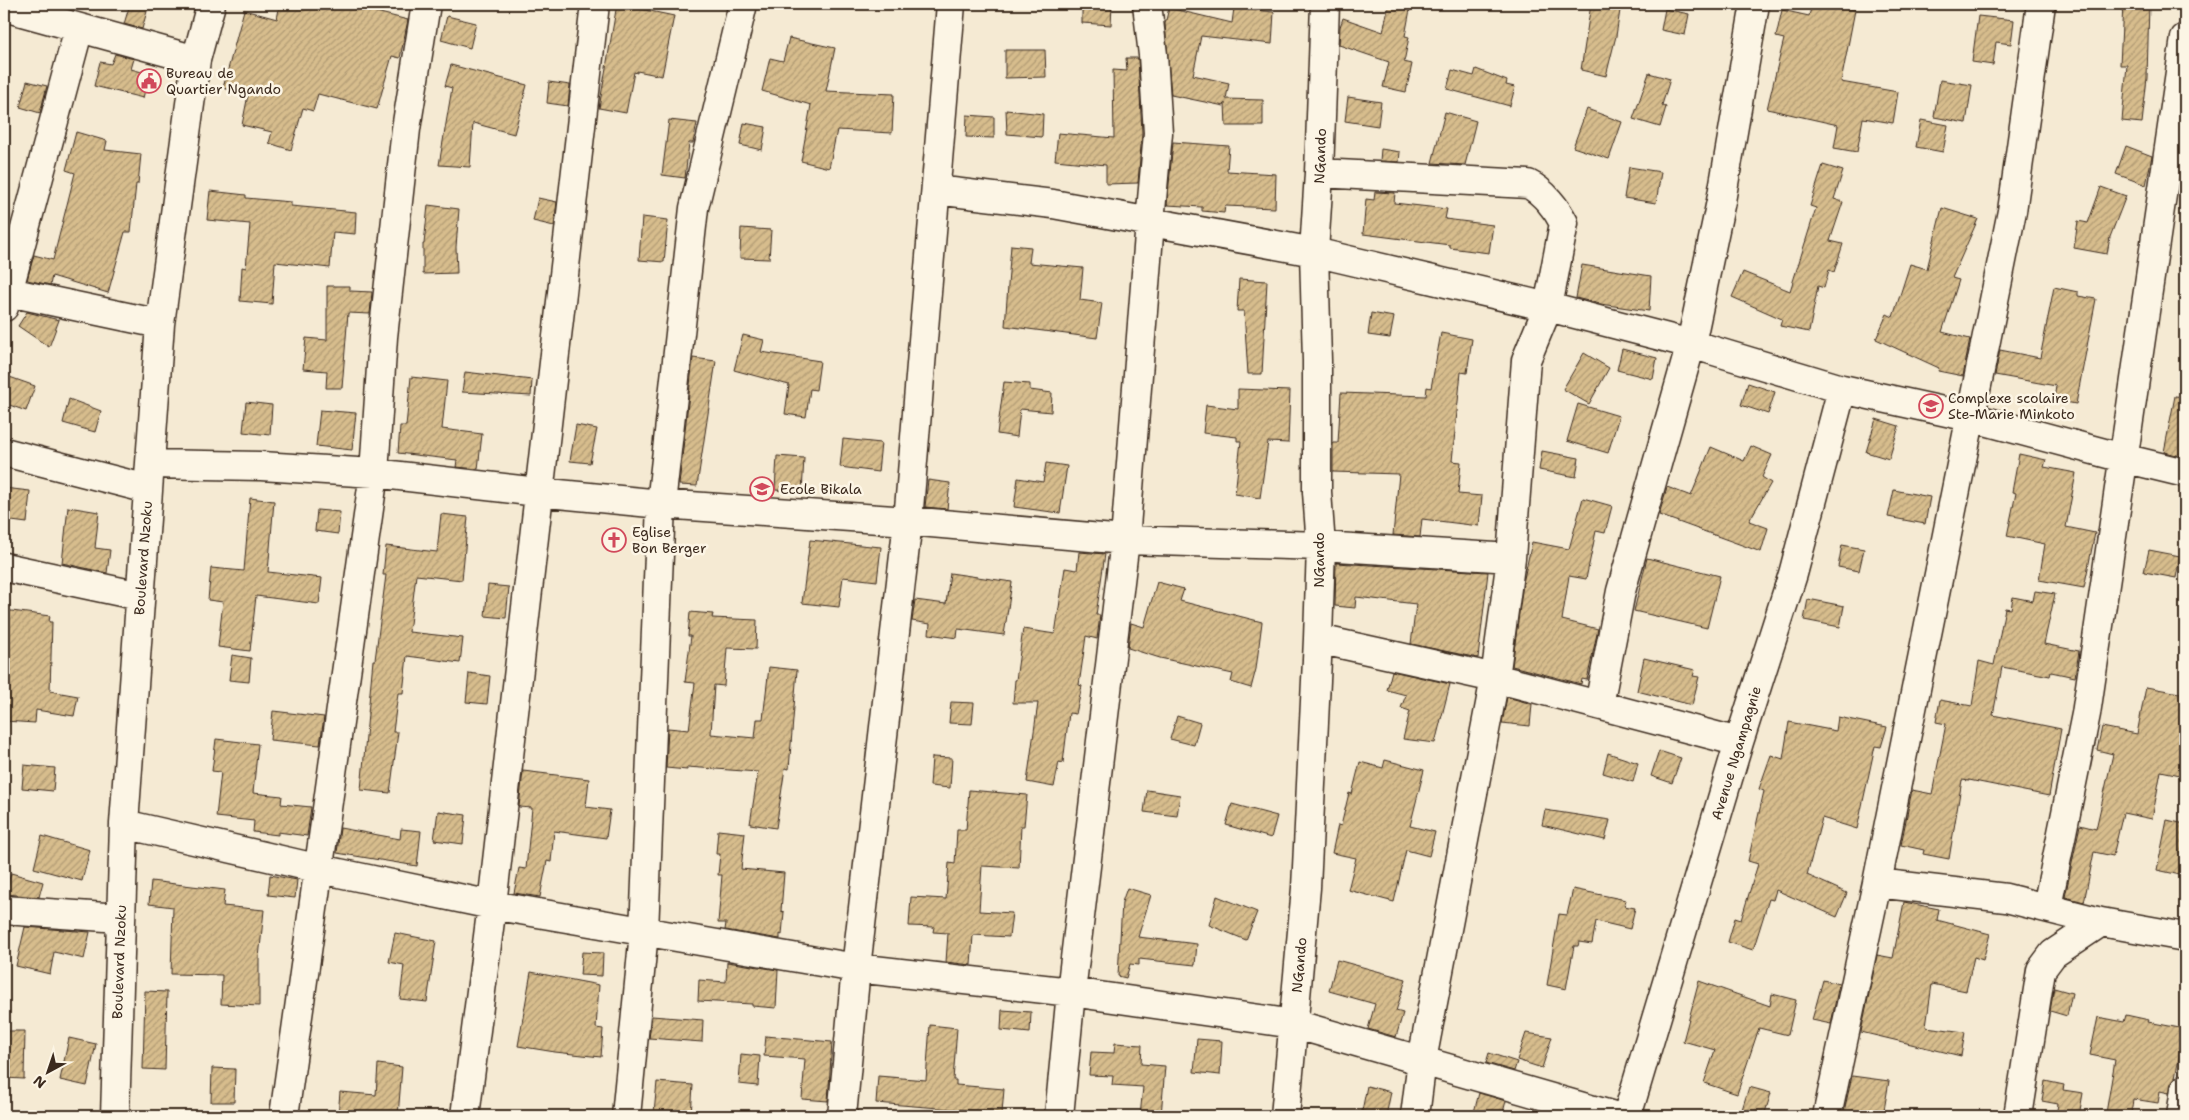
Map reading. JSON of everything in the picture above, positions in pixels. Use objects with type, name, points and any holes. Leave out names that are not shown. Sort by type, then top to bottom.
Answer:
[{"type":"street","name":"Boulevard Nzoku","points":[[115,1116],[124,824],[160,324],[196,60],[211,4]]},
{"type":"street","points":[[284,1116],[320,870],[374,472],[383,337],[404,149],[426,4]]},
{"type":"street","points":[[465,1116],[492,905],[574,180],[596,4]]},
{"type":"street","points":[[626,1116],[644,932],[661,504],[694,208],[743,4]]},
{"type":"street","points":[[842,1116],[856,968],[908,521],[951,4]]},
{"type":"street","points":[[1059,1116],[1071,992],[1125,540],[1159,123],[1147,4]]},
{"type":"street","name":"NGando","points":[[1285,1116],[1306,888],[1318,640],[1321,546],[1317,492],[1317,361],[1314,252],[1325,4]]},
{"type":"street","points":[[1600,705],[1621,591],[1692,344],[1721,201],[1755,4]]},
{"type":"street","points":[[1827,1116],[1877,884],[2012,211],[2041,4]]},
{"type":"street","points":[[4,7],[196,60]]},
{"type":"street","points":[[79,28],[5,297],[160,324]]},
{"type":"street","points":[[2048,907],[2086,714],[2185,38]]},
{"type":"street","points":[[1319,173],[1528,184],[1535,187],[1559,214],[1564,223],[1548,307],[1526,360],[1512,558],[1495,678],[1422,1060],[1415,1116]]},
{"type":"street","points":[[936,190],[1053,204],[1314,252],[1548,307],[1692,344],[1842,390],[1970,417],[2185,473]]},
{"type":"street","name":"Avenue Ngampagnie","points":[[1627,1116],[1739,742],[1793,574],[1842,390]]},
{"type":"street","points":[[4,452],[149,476],[261,466],[374,472],[538,492],[661,504],[908,521],[1125,540],[1321,546],[1512,558]]},
{"type":"street","points":[[4,567],[140,596]]},
{"type":"street","points":[[1318,640],[1495,678],[1739,742]]},
{"type":"street","points":[[124,824],[320,870],[492,905],[644,932],[856,968],[1071,992],[1294,1024],[1614,1116]]},
{"type":"street","points":[[1877,884],[2006,898],[2048,907],[2101,922],[2185,937]]},
{"type":"street","points":[[4,910],[120,918]]},
{"type":"street","points":[[2018,1116],[2041,970],[2053,954],[2101,922]]},
{"type":"street","points":[[2181,1116],[2185,1088]]},
{"type":"building","points":[[130,4],[149,4],[142,29],[124,24]]},
{"type":"building","points":[[280,4],[344,4],[408,20],[400,58],[392,56],[377,109],[318,94],[313,111],[303,108],[291,150],[269,143],[272,132],[242,125],[248,95],[223,88],[244,10],[277,19]]},
{"type":"building","points":[[617,4],[674,16],[662,76],[634,72],[626,113],[599,108]]},
{"type":"building","points":[[1082,4],[1112,4],[1111,25],[1082,23]]},
{"type":"building","points":[[1389,4],[1411,4],[1405,36],[1409,37],[1404,62],[1412,64],[1406,92],[1383,87],[1389,62],[1339,45],[1340,27],[1343,18],[1383,32]]},
{"type":"building","points":[[1591,4],[1621,4],[1616,36],[1606,76],[1581,70]]},
{"type":"building","points":[[1812,4],[1855,10],[1841,82],[1898,92],[1893,123],[1863,118],[1857,152],[1834,148],[1838,125],[1767,109],[1784,39],[1776,37],[1782,10],[1809,16]]},
{"type":"building","points":[[2123,4],[2149,4],[2147,78],[2142,123],[2122,121],[2127,65],[2120,65]]},
{"type":"building","points":[[1169,8],[1232,23],[1234,8],[1274,12],[1272,44],[1201,36],[1193,75],[1229,83],[1226,99],[1263,100],[1263,126],[1226,126],[1225,103],[1224,106],[1171,95],[1165,24]]},
{"type":"building","points":[[1665,9],[1689,14],[1685,35],[1661,30]]},
{"type":"building","points":[[447,16],[476,23],[470,48],[441,40]]},
{"type":"building","points":[[1978,16],[2014,20],[2011,44],[1996,42],[1993,65],[1972,62]]},
{"type":"building","points":[[789,38],[835,48],[826,91],[894,94],[892,133],[837,130],[829,168],[801,161],[811,105],[762,91],[770,58],[783,61]]},
{"type":"building","points":[[1005,50],[1045,50],[1046,77],[1005,78]]},
{"type":"building","points":[[115,54],[134,59],[131,69],[149,74],[143,98],[94,86],[100,62],[111,64]]},
{"type":"building","points":[[1126,58],[1138,58],[1142,133],[1138,183],[1106,184],[1106,165],[1055,160],[1058,133],[1114,138],[1113,70],[1127,71]]},
{"type":"building","points":[[451,65],[527,85],[514,134],[473,123],[470,167],[439,165],[452,88],[445,86]]},
{"type":"building","points":[[1476,69],[1507,81],[1506,85],[1515,87],[1510,106],[1447,89],[1452,70],[1474,76]]},
{"type":"building","points":[[1649,73],[1670,79],[1662,105],[1666,107],[1660,127],[1633,119]]},
{"type":"building","points":[[1940,80],[1972,85],[1966,123],[1934,117]]},
{"type":"building","points":[[27,81],[47,86],[40,113],[20,107]]},
{"type":"building","points":[[549,82],[570,85],[568,106],[547,103]]},
{"type":"building","points":[[1348,97],[1381,102],[1378,126],[1345,121]]},
{"type":"building","points":[[1587,109],[1622,122],[1609,159],[1573,147]]},
{"type":"building","points":[[1006,110],[1043,114],[1042,137],[1007,134]]},
{"type":"building","points":[[1445,112],[1476,121],[1465,165],[1432,163]]},
{"type":"building","points":[[967,115],[994,117],[994,138],[966,137]]},
{"type":"building","points":[[669,120],[697,123],[693,143],[689,143],[685,178],[662,175]]},
{"type":"building","points":[[1921,120],[1948,125],[1943,152],[1916,147]]},
{"type":"building","points":[[744,123],[766,127],[762,150],[740,145]]},
{"type":"building","points":[[76,132],[107,141],[105,150],[141,154],[131,232],[125,232],[108,293],[52,276],[50,285],[27,280],[34,255],[53,260],[75,173],[66,170]]},
{"type":"building","points":[[1173,142],[1229,146],[1227,171],[1276,174],[1275,208],[1225,206],[1224,213],[1202,211],[1202,207],[1167,205]]},
{"type":"building","points":[[2126,146],[2152,156],[2146,185],[2116,174]]},
{"type":"building","points":[[1381,149],[1400,152],[1399,162],[1380,161]]},
{"type":"building","points":[[1823,165],[1843,171],[1834,199],[1843,202],[1830,241],[1843,244],[1834,272],[1829,270],[1824,288],[1818,286],[1809,332],[1780,326],[1782,319],[1732,297],[1743,272],[1790,291],[1816,208],[1810,206]]},
{"type":"building","points":[[1629,167],[1661,172],[1656,203],[1624,198]]},
{"type":"building","points":[[2101,187],[2126,196],[2110,237],[2107,254],[2074,248],[2078,221],[2088,223]]},
{"type":"building","points":[[210,191],[246,195],[246,198],[291,202],[291,206],[356,212],[355,234],[333,232],[330,268],[275,262],[272,304],[240,301],[242,267],[246,268],[250,224],[207,220]]},
{"type":"building","points":[[1375,192],[1395,193],[1394,203],[1447,209],[1445,219],[1493,225],[1489,253],[1450,248],[1450,245],[1363,234],[1366,199],[1374,200]]},
{"type":"building","points":[[538,198],[557,202],[554,226],[533,221]]},
{"type":"building","points":[[428,205],[459,209],[456,247],[457,273],[423,274],[423,244]]},
{"type":"building","points":[[1942,208],[1978,219],[1952,278],[1959,280],[1942,332],[1970,339],[1963,376],[1938,371],[1939,368],[1876,339],[1887,314],[1893,317],[1910,264],[1927,269]]},
{"type":"building","points":[[642,217],[668,220],[664,262],[639,260]]},
{"type":"building","points":[[741,228],[771,230],[769,259],[740,258]]},
{"type":"building","points":[[1011,245],[1031,247],[1029,263],[1083,268],[1080,300],[1102,303],[1097,338],[1005,326]]},
{"type":"building","points":[[1582,265],[1651,276],[1649,311],[1600,304],[1576,298]]},
{"type":"building","points":[[1239,279],[1267,281],[1262,374],[1248,374],[1244,311],[1237,311]]},
{"type":"building","points":[[327,286],[350,286],[350,291],[372,292],[370,314],[348,313],[342,388],[326,388],[327,371],[303,369],[306,338],[327,340]]},
{"type":"building","points":[[2054,287],[2078,292],[2078,296],[2096,299],[2076,404],[2054,400],[2056,386],[1995,375],[2000,350],[2040,358]]},
{"type":"building","points":[[27,312],[59,320],[49,347],[18,326]]},
{"type":"building","points":[[1371,313],[1394,317],[1390,338],[1368,335]]},
{"type":"building","points":[[1441,333],[1472,339],[1467,373],[1461,372],[1452,461],[1461,462],[1458,494],[1482,496],[1479,526],[1422,519],[1420,537],[1393,535],[1399,474],[1333,472],[1333,443],[1338,443],[1341,393],[1426,396],[1427,387],[1431,388]]},
{"type":"building","points":[[743,335],[764,340],[761,352],[820,361],[816,390],[810,389],[806,417],[785,414],[789,385],[734,370]]},
{"type":"building","points":[[1622,349],[1657,358],[1653,379],[1617,370]]},
{"type":"building","points":[[1584,353],[1609,368],[1589,404],[1563,389]]},
{"type":"building","points":[[693,358],[716,361],[697,486],[679,485]]},
{"type":"building","points":[[465,372],[532,380],[531,396],[462,392]]},
{"type":"building","points":[[4,375],[35,386],[26,411],[4,403]]},
{"type":"building","points":[[411,377],[447,381],[442,429],[482,434],[478,469],[456,467],[457,460],[398,453],[400,426],[406,426]]},
{"type":"building","points":[[1004,382],[1030,384],[1030,390],[1052,393],[1051,412],[1020,409],[1017,437],[997,434]]},
{"type":"building","points":[[1748,383],[1775,392],[1768,414],[1741,405]]},
{"type":"building","points":[[1238,389],[1290,391],[1288,443],[1268,442],[1260,498],[1235,494],[1241,441],[1237,441],[1237,437],[1203,433],[1206,405],[1238,409]]},
{"type":"building","points":[[2175,396],[2185,397],[2185,457],[2164,452]]},
{"type":"building","points":[[69,399],[101,411],[95,432],[63,423]]},
{"type":"building","points":[[246,402],[272,405],[270,435],[243,432]]},
{"type":"building","points":[[1578,404],[1619,416],[1608,453],[1567,441]]},
{"type":"building","points":[[320,410],[356,413],[352,450],[316,446]]},
{"type":"building","points":[[1876,419],[1899,426],[1889,459],[1866,452]]},
{"type":"building","points":[[576,425],[597,429],[590,463],[570,461]]},
{"type":"building","points":[[843,439],[881,443],[878,472],[840,467]]},
{"type":"building","points":[[1751,446],[1772,455],[1762,477],[1771,483],[1749,521],[1768,528],[1761,552],[1659,515],[1667,487],[1691,496],[1711,447],[1744,461]]},
{"type":"building","points":[[1542,451],[1579,458],[1576,477],[1539,470]]},
{"type":"building","points":[[2019,454],[2046,460],[2044,467],[2076,473],[2066,527],[2095,533],[2084,588],[2039,580],[2045,544],[2007,536],[2016,493],[2012,492]]},
{"type":"building","points":[[777,456],[804,458],[802,492],[775,490]]},
{"type":"building","points":[[1046,463],[1067,466],[1060,513],[1014,507],[1018,478],[1043,482]]},
{"type":"building","points":[[928,480],[950,483],[947,509],[925,507]]},
{"type":"building","points":[[4,488],[30,491],[27,523],[4,520]]},
{"type":"building","points":[[1894,490],[1930,497],[1925,524],[1888,517]]},
{"type":"building","points":[[250,498],[274,501],[268,572],[322,578],[319,604],[256,596],[250,651],[218,647],[223,602],[208,600],[211,568],[244,571]]},
{"type":"building","points":[[1583,498],[1612,506],[1605,533],[1596,531],[1586,579],[1569,576],[1562,620],[1598,629],[1587,680],[1582,679],[1581,684],[1512,666],[1523,583],[1532,542],[1569,549]]},
{"type":"building","points":[[68,507],[99,512],[95,548],[110,550],[107,573],[62,563]]},
{"type":"building","points":[[317,510],[340,512],[338,534],[315,531]]},
{"type":"building","points":[[441,514],[468,517],[462,580],[416,575],[409,632],[463,638],[460,663],[407,656],[403,693],[398,693],[393,732],[398,732],[390,793],[361,790],[373,660],[375,660],[386,575],[383,575],[386,546],[437,552]]},
{"type":"building","points":[[810,540],[881,547],[877,581],[843,577],[839,607],[802,603]]},
{"type":"building","points":[[1842,545],[1864,549],[1859,571],[1838,567]]},
{"type":"building","points":[[2149,550],[2180,556],[2176,578],[2144,572]]},
{"type":"building","points":[[1079,552],[1105,554],[1096,615],[1100,615],[1097,639],[1086,636],[1079,685],[1082,686],[1076,714],[1069,713],[1063,763],[1059,762],[1054,787],[1027,782],[1038,703],[1013,703],[1015,680],[1023,629],[1055,634],[1065,568],[1077,570]]},
{"type":"building","points":[[1647,558],[1720,576],[1707,628],[1634,611]]},
{"type":"building","points":[[1336,563],[1488,572],[1478,658],[1411,644],[1416,604],[1356,597],[1355,608],[1335,606]]},
{"type":"building","points":[[950,573],[1012,582],[1004,635],[958,629],[957,638],[929,634],[930,624],[912,621],[915,600],[946,604]]},
{"type":"building","points":[[1157,582],[1184,589],[1180,601],[1262,622],[1256,669],[1251,688],[1231,682],[1233,674],[1160,658],[1128,648],[1131,623],[1144,627]]},
{"type":"building","points":[[488,585],[509,587],[506,618],[485,616]]},
{"type":"building","points":[[2035,591],[2055,594],[2044,644],[2079,651],[2075,677],[2051,672],[2050,676],[2002,667],[1993,715],[2061,729],[2049,796],[1962,780],[1949,859],[1923,854],[1924,850],[1901,845],[1912,790],[1932,794],[1946,724],[1936,722],[1940,700],[1972,706],[1979,661],[1994,665],[2005,608],[2011,609],[2013,597],[2033,601]]},
{"type":"building","points":[[1808,599],[1844,606],[1840,627],[1804,620]]},
{"type":"building","points":[[4,610],[50,616],[49,622],[52,622],[50,691],[78,696],[74,716],[36,710],[35,723],[4,721]]},
{"type":"building","points":[[690,612],[713,614],[712,618],[757,620],[756,649],[727,648],[724,686],[714,685],[711,734],[755,738],[757,719],[763,719],[769,667],[797,670],[789,769],[785,768],[776,828],[750,824],[758,772],[687,767],[687,770],[666,768],[668,728],[689,730],[695,683],[685,682],[691,636],[688,636]]},
{"type":"building","points":[[232,655],[251,658],[249,682],[229,680]]},
{"type":"building","points":[[1644,658],[1695,670],[1693,676],[1699,677],[1692,705],[1637,691]]},
{"type":"building","points":[[1392,671],[1450,684],[1435,743],[1403,739],[1410,711],[1401,708],[1406,695],[1387,690]]},
{"type":"building","points":[[469,673],[490,676],[487,704],[466,702]]},
{"type":"building","points":[[2146,687],[2185,694],[2185,776],[2161,771],[2152,819],[2123,813],[2113,856],[2094,852],[2084,902],[2065,897],[2080,825],[2096,829],[2113,754],[2097,750],[2102,727],[2137,734]]},
{"type":"building","points":[[1507,697],[1532,704],[1530,726],[1502,723]]},
{"type":"building","points":[[951,702],[974,703],[972,724],[949,723]]},
{"type":"building","points":[[273,711],[324,717],[320,745],[270,740]]},
{"type":"building","points":[[1177,716],[1200,723],[1194,745],[1170,739]]},
{"type":"building","points":[[1838,717],[1887,727],[1881,747],[1875,746],[1857,829],[1822,818],[1807,875],[1847,893],[1837,917],[1776,890],[1773,900],[1769,899],[1753,950],[1728,942],[1735,918],[1741,920],[1758,864],[1748,861],[1764,791],[1759,789],[1771,755],[1783,759],[1789,722],[1836,731]]},
{"type":"building","points":[[216,739],[258,744],[253,793],[282,796],[281,804],[311,807],[307,836],[278,832],[278,835],[253,832],[254,821],[216,817],[221,772],[212,771]]},
{"type":"building","points":[[1659,751],[1681,758],[1672,783],[1651,776]]},
{"type":"building","points":[[1608,753],[1638,763],[1633,782],[1603,773]]},
{"type":"building","points":[[932,757],[952,758],[950,788],[930,786]]},
{"type":"building","points":[[1385,760],[1424,770],[1410,826],[1435,832],[1429,856],[1406,850],[1394,902],[1348,890],[1356,858],[1332,853],[1338,825],[1341,826],[1349,793],[1352,794],[1360,762],[1383,768]]},
{"type":"building","points":[[24,765],[55,768],[53,791],[22,788]]},
{"type":"building","points":[[523,771],[589,779],[586,807],[610,810],[606,838],[554,831],[551,862],[547,861],[540,897],[514,893],[519,868],[526,869],[532,808],[519,807]]},
{"type":"building","points":[[969,790],[1027,795],[1024,826],[1021,826],[1019,868],[982,866],[979,911],[1012,913],[1009,937],[973,935],[971,965],[946,962],[948,933],[933,932],[934,927],[909,926],[911,897],[946,899],[949,863],[955,864],[957,830],[966,830]]},
{"type":"building","points":[[1147,790],[1180,795],[1177,816],[1144,812]]},
{"type":"building","points":[[1232,804],[1277,816],[1271,838],[1226,825]]},
{"type":"building","points":[[1545,810],[1610,820],[1605,840],[1542,825]]},
{"type":"building","points":[[438,811],[466,815],[463,844],[434,840]]},
{"type":"building","points":[[2167,820],[2185,824],[2185,876],[2157,870]]},
{"type":"building","points":[[340,828],[400,839],[401,829],[421,831],[417,866],[337,853]]},
{"type":"building","points":[[718,830],[745,833],[741,869],[784,873],[781,911],[784,912],[780,939],[725,930],[726,923],[718,923],[722,875],[718,875],[720,854],[716,854]]},
{"type":"building","points":[[42,836],[90,850],[82,881],[34,868]]},
{"type":"building","points":[[11,873],[43,882],[39,897],[5,894]]},
{"type":"building","points":[[270,875],[297,880],[295,898],[268,895]]},
{"type":"building","points":[[151,881],[225,890],[223,906],[264,910],[259,958],[259,1006],[221,1004],[222,975],[171,974],[173,907],[149,904]]},
{"type":"building","points":[[1127,888],[1151,895],[1138,937],[1197,944],[1195,965],[1139,959],[1139,965],[1130,964],[1126,978],[1118,976],[1122,902]]},
{"type":"building","points":[[1573,889],[1626,900],[1624,906],[1635,908],[1630,929],[1596,921],[1592,944],[1579,942],[1578,946],[1574,946],[1566,989],[1547,985],[1559,914],[1567,915]]},
{"type":"building","points":[[1217,896],[1257,912],[1246,940],[1209,925]]},
{"type":"building","points":[[1904,902],[1939,909],[1937,920],[1990,934],[1983,960],[1974,957],[1966,991],[1932,984],[1926,1027],[1965,1032],[1961,1056],[1861,1032],[1877,955],[1893,958]]},
{"type":"building","points":[[25,927],[90,932],[84,959],[54,952],[50,974],[16,966]]},
{"type":"building","points":[[395,933],[436,941],[427,1002],[400,999],[404,965],[389,962]]},
{"type":"building","points":[[582,952],[603,953],[602,976],[580,975]]},
{"type":"building","points":[[1337,960],[1406,979],[1396,1011],[1403,1013],[1396,1037],[1368,1029],[1375,1004],[1329,991]]},
{"type":"building","points":[[727,962],[778,970],[776,1008],[752,1006],[752,1004],[698,1001],[699,980],[726,982]]},
{"type":"building","points":[[531,972],[599,985],[596,1028],[603,1029],[601,1057],[518,1046]]},
{"type":"building","points":[[1823,980],[1839,984],[1831,1024],[1812,1020]]},
{"type":"building","points":[[1699,981],[1770,1006],[1772,994],[1796,1000],[1788,1035],[1759,1028],[1737,1094],[1704,1083],[1715,1050],[1683,1041]]},
{"type":"building","points":[[2054,988],[2072,993],[2067,1016],[2050,1011]]},
{"type":"building","points":[[145,991],[167,992],[165,1070],[143,1069]]},
{"type":"building","points":[[1002,1010],[1031,1012],[1030,1033],[1001,1030]]},
{"type":"building","points":[[2126,1015],[2149,1020],[2148,1022],[2185,1029],[2175,1078],[2169,1093],[2160,1091],[2158,1103],[2133,1099],[2131,1116],[2106,1113],[2115,1060],[2090,1055],[2098,1017],[2124,1022]]},
{"type":"building","points":[[652,1016],[703,1020],[702,1042],[649,1038]]},
{"type":"building","points":[[930,1025],[957,1028],[953,1080],[956,1080],[956,1085],[1004,1089],[1002,1113],[876,1103],[878,1076],[926,1080]]},
{"type":"building","points":[[4,1031],[25,1031],[24,1079],[4,1078]]},
{"type":"building","points":[[1526,1033],[1552,1037],[1542,1068],[1517,1060]]},
{"type":"building","points":[[766,1036],[832,1042],[828,1101],[802,1099],[805,1059],[764,1056]]},
{"type":"building","points":[[69,1038],[96,1044],[87,1086],[60,1080]]},
{"type":"building","points":[[1197,1039],[1222,1041],[1220,1075],[1194,1072]]},
{"type":"building","points":[[1115,1043],[1142,1045],[1141,1064],[1165,1066],[1161,1116],[1140,1116],[1143,1087],[1112,1085],[1113,1076],[1089,1075],[1091,1052],[1114,1053]]},
{"type":"building","points":[[1489,1053],[1517,1062],[1514,1071],[1486,1063]]},
{"type":"building","points":[[741,1054],[760,1056],[758,1086],[739,1084]]},
{"type":"building","points":[[378,1064],[402,1067],[398,1116],[338,1116],[340,1092],[376,1095]]},
{"type":"building","points":[[212,1068],[235,1069],[234,1102],[211,1102]]},
{"type":"building","points":[[1852,1076],[1889,1081],[1883,1116],[1843,1116]]},
{"type":"building","points":[[2045,1081],[2064,1085],[2063,1090],[2083,1093],[2079,1116],[2056,1116],[2058,1104],[2042,1101]]},
{"type":"building","points":[[657,1082],[693,1085],[691,1116],[654,1113]]},
{"type":"building","points":[[1367,1086],[1391,1092],[1386,1116],[1361,1116]]},
{"type":"building","points":[[1749,1087],[1771,1093],[1764,1116],[1740,1116]]},
{"type":"building","points":[[1479,1093],[1506,1101],[1502,1116],[1473,1116]]},
{"type":"place","name":"Bureau de Quartier Ngando","points":[[149,81]]},
{"type":"place","name":"Complexe scolaire Ste-Marie Minkoto","points":[[1931,406]]},
{"type":"place","name":"Ecole Bikala","points":[[762,489]]},
{"type":"place","name":"Eglise Bon Berger","points":[[614,540]]}]
